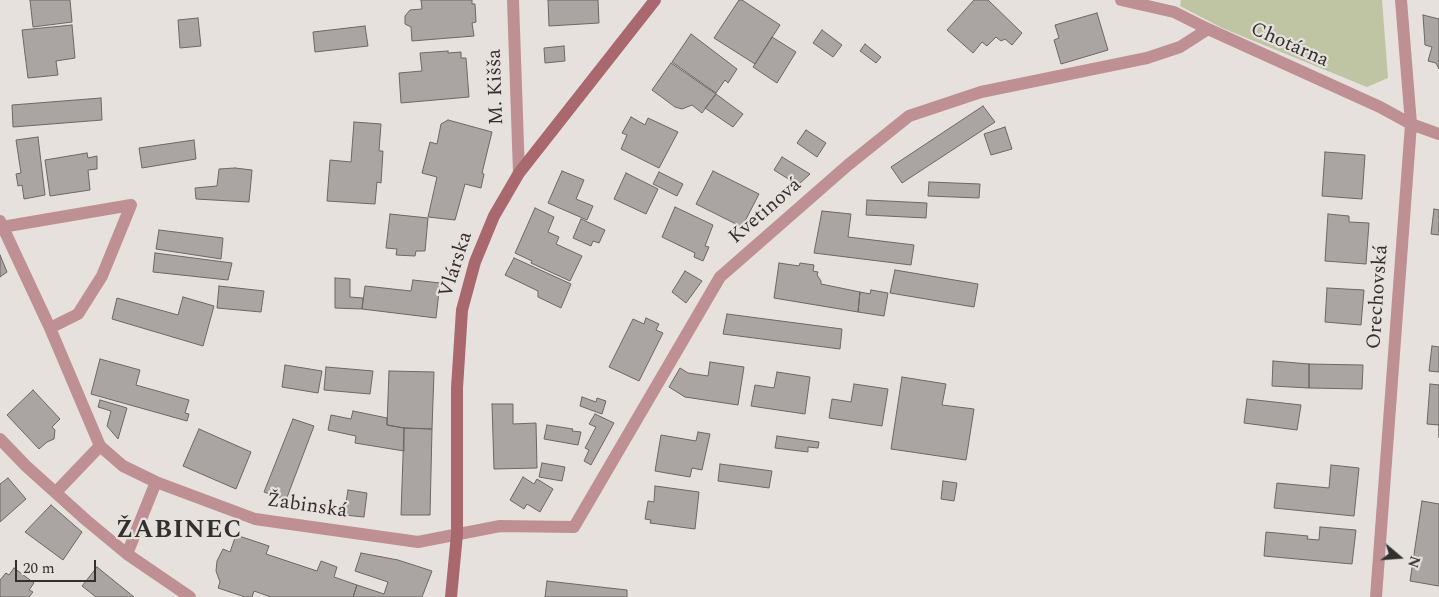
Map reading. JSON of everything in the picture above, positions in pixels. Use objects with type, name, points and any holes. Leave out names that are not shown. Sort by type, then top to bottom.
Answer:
[{"type":"main road","name":"Vlárska","points":[[451,597],[457,534],[457,388],[462,310],[474,262],[494,216],[519,173],[655,0]]},
{"type":"street","name":"M. Kišša","points":[[513,0],[519,173]]},
{"type":"street","name":"Chotárna","points":[[1121,0],[1174,12],[1380,107],[1410,124],[1439,134]]},
{"type":"street","name":"Orechovská","points":[[1376,597],[1410,124],[1401,0]]},
{"type":"street","name":"Kvetinová","points":[[457,534],[500,526],[574,527],[720,278],[848,165],[909,116],[981,92],[1147,58],[1180,47],[1208,29]]},
{"type":"street","name":"Žabinská","points":[[50,328],[78,314],[102,276],[130,205],[1,224],[50,328],[100,446],[123,466],[156,482],[255,519],[418,542],[457,534]]},
{"type":"street","points":[[0,439],[26,466],[86,520],[127,554],[190,597]]},
{"type":"street","points":[[56,492],[100,446]]},
{"type":"street","points":[[127,554],[156,482]]},
{"type":"green space","points":[[1181,0],[1382,0],[1388,78],[1367,87],[1222,28],[1180,6]]},
{"type":"building","points":[[30,0],[70,0],[72,22],[33,27]]},
{"type":"building","points":[[421,0],[472,0],[472,4],[475,4],[476,22],[472,23],[474,36],[412,41],[411,27],[405,24],[405,16],[410,10],[422,9]]},
{"type":"building","points":[[548,0],[598,0],[599,23],[549,26]]},
{"type":"building","points":[[739,0],[742,0],[780,25],[755,64],[714,38]]},
{"type":"building","points":[[974,0],[988,0],[1022,33],[1012,45],[1005,39],[1001,41],[996,37],[987,46],[982,42],[973,53],[947,30]]},
{"type":"building","points":[[1097,13],[1108,50],[1061,64],[1054,40],[1059,38],[1055,25]]},
{"type":"building","points":[[1423,15],[1439,19],[1439,69],[1436,63],[1428,61],[1432,47],[1425,45]]},
{"type":"building","points":[[198,18],[201,46],[180,48],[178,20]]},
{"type":"building","points":[[72,25],[75,58],[56,61],[58,75],[28,78],[22,30]]},
{"type":"building","points":[[365,26],[368,46],[315,52],[313,32]]},
{"type":"building","points":[[822,30],[842,45],[833,57],[813,43]]},
{"type":"building","points":[[691,34],[737,69],[728,83],[725,80],[716,93],[672,62]]},
{"type":"building","points":[[772,37],[796,52],[777,83],[753,67]]},
{"type":"building","points":[[865,44],[881,57],[876,63],[860,51]]},
{"type":"building","points":[[564,46],[565,61],[545,63],[544,48]]},
{"type":"building","points":[[448,51],[448,53],[461,52],[461,58],[466,58],[469,97],[401,103],[399,73],[422,71],[420,53]]},
{"type":"building","points":[[671,63],[716,94],[702,113],[692,105],[682,109],[675,107],[652,90]]},
{"type":"building","points":[[716,94],[743,114],[733,127],[705,108]]},
{"type":"building","points":[[101,98],[102,120],[13,127],[12,105]]},
{"type":"building","points":[[983,106],[995,122],[902,183],[891,167]]},
{"type":"building","points":[[631,117],[645,125],[648,118],[678,132],[659,168],[621,149],[627,135],[622,133]]},
{"type":"building","points":[[448,120],[492,132],[482,173],[484,174],[481,188],[465,184],[455,220],[428,217],[437,177],[422,173],[430,142],[437,144],[441,124]]},
{"type":"building","points":[[354,122],[381,124],[379,151],[383,151],[381,183],[377,182],[375,204],[327,201],[330,160],[351,162]]},
{"type":"building","points":[[1005,127],[1012,149],[991,155],[984,134]]},
{"type":"building","points":[[806,130],[826,143],[817,157],[797,143]]},
{"type":"building","points":[[38,137],[45,195],[24,199],[22,185],[18,186],[16,174],[21,173],[16,140]]},
{"type":"building","points":[[194,140],[196,159],[142,168],[139,148]]},
{"type":"building","points":[[1325,152],[1365,155],[1362,199],[1322,196]]},
{"type":"building","points":[[87,153],[88,158],[97,156],[97,169],[88,170],[90,190],[50,196],[45,160]]},
{"type":"building","points":[[782,157],[810,174],[798,185],[774,170]]},
{"type":"building","points":[[219,169],[252,170],[249,202],[196,199],[195,188],[217,186]]},
{"type":"building","points":[[562,171],[584,180],[576,199],[593,206],[587,220],[548,203]]},
{"type":"building","points":[[713,171],[759,194],[742,227],[696,204]]},
{"type":"building","points":[[659,172],[683,184],[677,196],[653,184]]},
{"type":"building","points":[[626,173],[658,189],[646,214],[614,199]]},
{"type":"building","points":[[929,182],[980,184],[979,198],[928,196]]},
{"type":"building","points":[[867,200],[927,203],[926,218],[866,215]]},
{"type":"building","points":[[675,207],[713,225],[705,246],[709,247],[703,261],[694,257],[695,253],[662,237]]},
{"type":"building","points":[[535,208],[554,217],[548,232],[559,237],[556,244],[582,256],[570,281],[531,263],[532,261],[515,253]]},
{"type":"building","points":[[1434,209],[1439,210],[1439,235],[1431,234]]},
{"type":"building","points":[[822,211],[851,214],[848,237],[914,245],[911,265],[814,253]]},
{"type":"building","points":[[390,214],[428,218],[425,251],[416,251],[415,256],[396,255],[397,249],[386,248]]},
{"type":"building","points":[[1328,214],[1349,216],[1349,222],[1369,223],[1366,264],[1325,261]]},
{"type":"building","points":[[581,219],[605,230],[599,243],[593,241],[591,246],[573,238]]},
{"type":"building","points":[[159,230],[223,238],[221,259],[156,249]]},
{"type":"building","points":[[155,253],[232,263],[228,280],[153,272]]},
{"type":"building","points":[[0,255],[7,272],[0,277]]},
{"type":"building","points":[[514,258],[571,284],[561,308],[538,297],[538,291],[505,275]]},
{"type":"building","points":[[779,263],[799,266],[800,263],[814,265],[813,271],[818,272],[817,275],[821,284],[860,292],[858,312],[774,298]]},
{"type":"building","points":[[895,270],[978,284],[974,307],[890,293]]},
{"type":"building","points":[[685,271],[702,281],[686,303],[672,292]]},
{"type":"building","points":[[335,278],[350,279],[350,297],[363,298],[362,309],[335,308]]},
{"type":"building","points":[[413,280],[440,283],[436,318],[362,309],[365,286],[411,291]]},
{"type":"building","points":[[219,286],[264,291],[261,312],[217,308]]},
{"type":"building","points":[[1327,288],[1364,290],[1361,325],[1325,322]]},
{"type":"building","points":[[871,290],[888,293],[884,316],[858,312],[860,292],[870,294]]},
{"type":"building","points":[[183,297],[214,306],[203,346],[112,319],[117,298],[178,315]]},
{"type":"building","points":[[727,314],[842,329],[840,349],[723,334]]},
{"type":"building","points":[[646,318],[659,324],[656,330],[663,333],[639,381],[609,367],[633,319],[644,324]]},
{"type":"building","points":[[1432,346],[1439,347],[1439,372],[1429,371]]},
{"type":"building","points":[[100,359],[140,370],[136,385],[189,400],[185,413],[189,414],[187,421],[91,394]]},
{"type":"building","points":[[1273,361],[1309,364],[1309,388],[1272,386]]},
{"type":"building","points":[[710,362],[744,367],[738,405],[685,397],[669,387],[680,368],[688,373],[708,376]]},
{"type":"building","points":[[1309,364],[1363,365],[1362,389],[1309,388]]},
{"type":"building","points":[[285,365],[322,371],[318,393],[282,387]]},
{"type":"building","points":[[326,367],[373,371],[370,394],[324,390]]},
{"type":"building","points":[[389,371],[434,372],[432,429],[387,425]]},
{"type":"building","points":[[777,372],[810,377],[805,414],[751,406],[755,385],[774,388]]},
{"type":"building","points":[[902,377],[946,384],[942,405],[974,409],[966,460],[891,449]]},
{"type":"building","points":[[854,384],[888,389],[882,426],[829,418],[832,399],[851,402]]},
{"type":"building","points":[[1430,384],[1439,385],[1439,425],[1427,424]]},
{"type":"building","points":[[33,390],[60,419],[52,427],[55,430],[54,439],[39,449],[7,415]]},
{"type":"building","points":[[582,397],[596,402],[597,398],[606,401],[602,414],[580,406]]},
{"type":"building","points":[[1247,399],[1301,405],[1297,430],[1244,423]]},
{"type":"building","points":[[100,400],[127,408],[118,439],[107,426],[111,411],[98,407]]},
{"type":"building","points":[[492,404],[513,404],[513,424],[536,423],[537,468],[494,469]]},
{"type":"building","points":[[353,411],[387,418],[387,425],[404,428],[404,451],[355,443],[356,436],[328,430],[331,415],[351,419]]},
{"type":"building","points":[[595,414],[614,423],[591,465],[584,461],[589,450],[585,448],[596,427],[589,424]]},
{"type":"building","points":[[293,419],[314,426],[286,500],[264,492]]},
{"type":"building","points":[[547,425],[581,432],[578,445],[544,439]]},
{"type":"building","points":[[404,428],[432,429],[430,515],[401,515]]},
{"type":"building","points":[[199,429],[251,452],[236,489],[183,466]]},
{"type":"building","points":[[698,432],[710,434],[702,470],[692,468],[690,477],[655,471],[661,435],[696,441]]},
{"type":"building","points":[[777,436],[819,442],[818,448],[808,447],[808,452],[775,448]]},
{"type":"building","points":[[542,463],[565,467],[562,481],[539,477]]},
{"type":"building","points":[[720,464],[772,471],[769,488],[718,481]]},
{"type":"building","points":[[1331,465],[1359,468],[1354,516],[1274,508],[1277,483],[1329,488]]},
{"type":"building","points":[[523,477],[534,484],[537,479],[553,489],[540,512],[527,504],[524,509],[510,500]]},
{"type":"building","points":[[8,478],[26,499],[0,522],[0,484]]},
{"type":"building","points":[[943,481],[957,483],[954,501],[941,499]]},
{"type":"building","points":[[655,486],[699,492],[695,529],[650,523],[651,520],[645,519],[648,501],[654,502]]},
{"type":"building","points":[[348,490],[367,493],[364,517],[344,515]]},
{"type":"building","points":[[1422,501],[1439,504],[1439,586],[1410,581]]},
{"type":"building","points":[[51,505],[82,532],[63,560],[25,532]]},
{"type":"building","points":[[1320,527],[1356,530],[1352,564],[1264,556],[1266,532],[1308,536],[1307,539],[1319,540]]},
{"type":"building","points":[[236,535],[269,546],[266,554],[317,571],[321,561],[337,567],[334,577],[357,585],[353,597],[271,597],[254,591],[252,597],[245,597],[218,588],[220,582],[216,571],[217,561],[223,549],[230,552]]},
{"type":"building","points":[[361,553],[398,560],[432,571],[422,597],[353,597],[357,585],[384,594],[388,582],[355,571]]},
{"type":"building","points":[[97,567],[134,597],[96,597],[82,586]]},
{"type":"building","points":[[14,568],[34,583],[29,590],[33,592],[29,597],[0,597],[0,580],[6,573],[9,575]]},
{"type":"building","points":[[547,581],[627,590],[627,597],[545,597]]},
{"type":"district","name":"ŽABINEC","points":[[179,532]]}]
